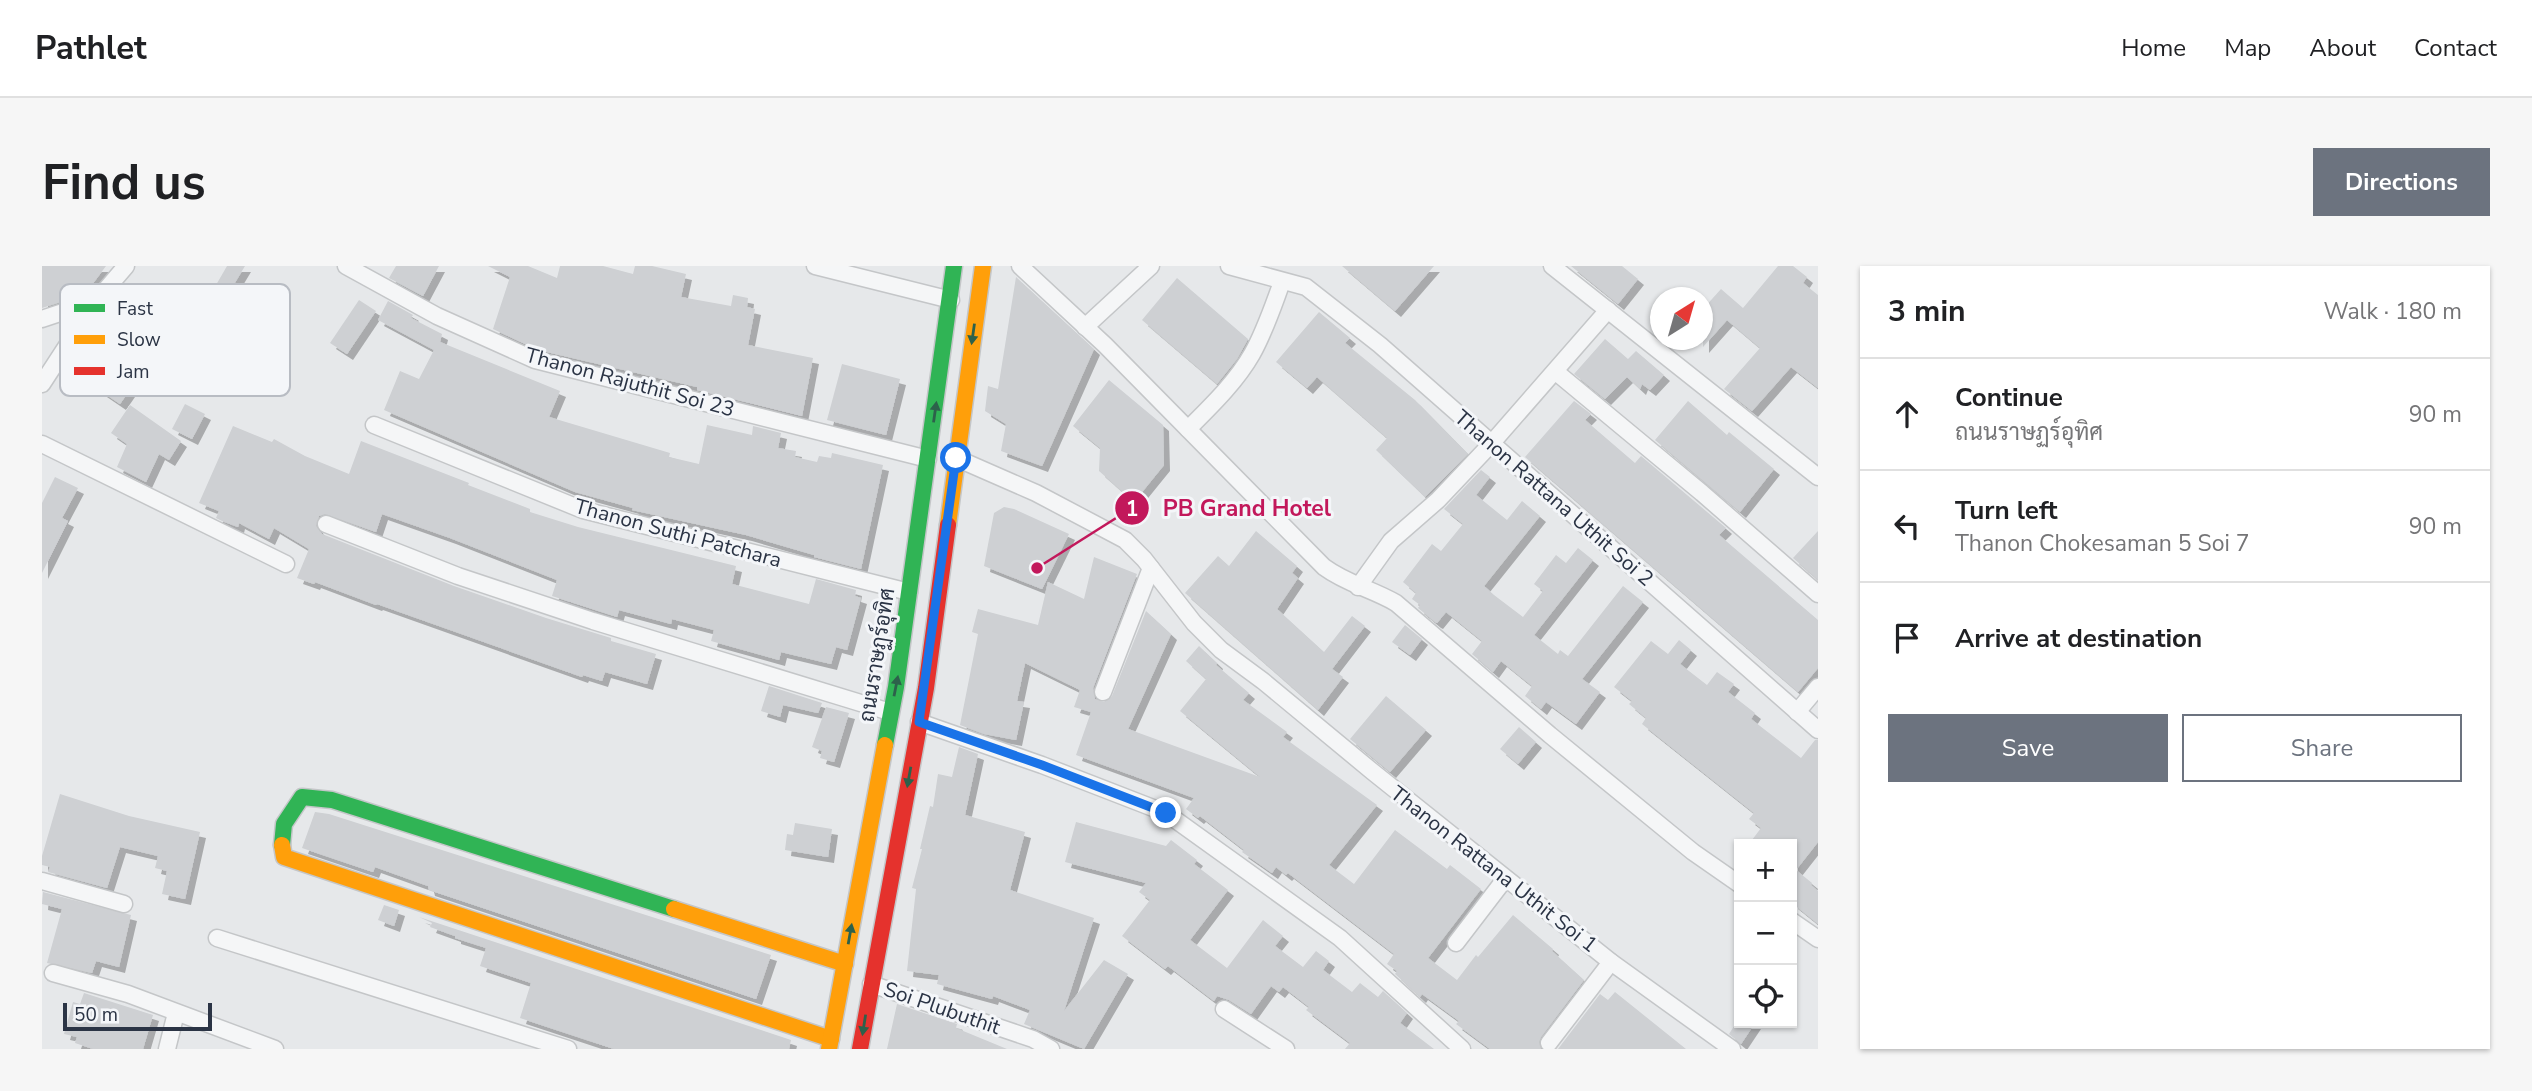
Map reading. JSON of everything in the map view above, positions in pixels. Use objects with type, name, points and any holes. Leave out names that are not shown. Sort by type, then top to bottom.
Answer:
[{"type":"street","points":[[111,284],[126,266]]},
{"type":"street","name":"Thanon Rajuthit Soi 23","points":[[346,266],[437,316],[535,360],[928,459]]},
{"type":"street","points":[[815,266],[950,300]]},
{"type":"street","name":"ถนนราษฏร์อุทิศ","points":[[830,1044],[896,687],[954,266]]},
{"type":"street","points":[[860,1049],[919,722],[983,266]]},
{"type":"street","points":[[1020,266],[1085,327],[1324,567],[1337,577],[1358,587],[1369,588],[1396,603],[1550,735],[1693,852],[1734,881]]},
{"type":"street","points":[[1085,327],[1151,266]]},
{"type":"street","name":"Thanon Rattana Uthit Soi 2","points":[[1229,266],[1306,287],[1380,345],[1818,730]]},
{"type":"street","points":[[1552,266],[1818,477]]},
{"type":"street","points":[[1188,429],[1220,396],[1247,362],[1263,332],[1282,282]]},
{"type":"street","points":[[1358,587],[1391,541],[1438,500],[1491,444],[1608,310]]},
{"type":"street","points":[[42,319],[60,313]]},
{"type":"street","points":[[42,384],[60,356]]},
{"type":"street","points":[[1556,372],[1818,594]]},
{"type":"street","name":"Thanon Suthi Patchara","points":[[374,425],[583,510],[909,592]]},
{"type":"street","points":[[42,444],[286,564]]},
{"type":"street","name":"Thanon Rattana Uthit Soi 1","points":[[956,458],[1037,493],[1125,540],[1194,623],[1221,650],[1264,681],[1505,879],[1723,1047]]},
{"type":"street","points":[[326,524],[458,576],[593,621],[890,712]]},
{"type":"street","points":[[1103,692],[1151,568]]},
{"type":"street","points":[[1797,712],[1818,687]]},
{"type":"street","points":[[919,722],[1042,765],[1166,813],[1340,938],[1462,1049]]},
{"type":"street","points":[[830,1044],[284,857],[281,841],[284,820],[302,797],[332,800],[845,964]]},
{"type":"street","points":[[865,854],[894,857]]},
{"type":"street","points":[[1456,943],[1505,879]]},
{"type":"street","points":[[42,881],[124,904]]},
{"type":"street","points":[[1797,924],[1818,939]]},
{"type":"street","points":[[217,938],[568,1049]]},
{"type":"street","points":[[1549,1043],[1611,962]]},
{"type":"street","points":[[53,973],[128,994],[275,1049]]},
{"type":"street","name":"Soi Plubuthit","points":[[871,984],[1033,1039],[1051,1049]]},
{"type":"street","points":[[1224,1009],[1286,1049]]},
{"type":"street","points":[[167,1049],[176,1013]]},
{"type":"building","points":[[42,266],[106,266],[92,284],[60,284],[60,302],[42,308]]},
{"type":"building","points":[[227,266],[245,266],[234,284],[217,284]]},
{"type":"building","points":[[396,266],[439,266],[423,296],[389,278]]},
{"type":"building","points":[[488,266],[528,266],[557,278],[560,266],[603,266],[633,274],[635,266],[652,266],[686,274],[681,297],[731,306],[733,295],[748,298],[747,307],[755,309],[748,345],[813,358],[802,416],[697,390],[697,387],[538,350],[493,329],[510,277]]},
{"type":"building","points":[[1342,266],[1434,266],[1395,311]]},
{"type":"building","points":[[1571,266],[1622,266],[1638,279],[1618,304]]},
{"type":"building","points":[[1778,266],[1793,266],[1807,277],[1803,283],[1818,295],[1818,388],[1791,367],[1752,411],[1724,389],[1760,348],[1727,320],[1713,336],[1713,298],[1721,289],[1743,308]]},
{"type":"building","points":[[1016,277],[1094,349],[1042,466],[1001,451],[1006,424],[985,411],[988,386],[998,389]]},
{"type":"building","points":[[1177,278],[1248,339],[1237,359],[1217,384],[1142,320]]},
{"type":"building","points":[[359,300],[376,311],[347,354],[330,343]]},
{"type":"building","points":[[388,301],[413,315],[411,318],[442,334],[440,342],[560,391],[549,417],[670,453],[669,457],[699,464],[707,425],[752,435],[753,426],[781,433],[778,448],[796,451],[795,457],[817,462],[819,456],[831,458],[832,453],[883,465],[861,569],[746,535],[632,510],[633,508],[575,492],[384,410],[400,371],[419,379],[434,350],[378,320]]},
{"type":"building","points":[[1319,312],[1350,338],[1345,343],[1415,400],[1468,454],[1425,497],[1376,450],[1387,438],[1317,377],[1307,388],[1276,362]]},
{"type":"building","points":[[1605,339],[1628,359],[1636,351],[1664,375],[1650,390],[1642,384],[1640,389],[1627,377],[1605,399],[1574,374]]},
{"type":"building","points":[[842,364],[900,379],[886,435],[827,420]]},
{"type":"building","points":[[1109,380],[1163,425],[1164,465],[1134,502],[1099,471],[1100,448],[1073,426]]},
{"type":"building","points":[[108,396],[126,396],[120,404]]},
{"type":"building","points":[[1574,401],[1591,414],[1585,420],[1635,463],[1641,456],[1726,528],[1719,535],[1818,620],[1818,668],[1798,692],[1525,457]]},
{"type":"building","points":[[1688,401],[1727,435],[1729,432],[1774,469],[1740,512],[1655,440]]},
{"type":"building","points":[[185,404],[205,414],[192,439],[172,429]]},
{"type":"building","points":[[130,405],[181,441],[169,460],[159,454],[146,482],[117,467],[127,444],[111,433]]},
{"type":"building","points":[[233,426],[272,442],[274,439],[305,456],[349,474],[361,441],[469,483],[468,485],[530,509],[530,512],[578,527],[736,566],[732,584],[809,604],[816,579],[856,590],[855,596],[861,598],[847,650],[836,647],[831,664],[781,652],[779,660],[711,641],[714,630],[672,619],[671,624],[619,610],[617,617],[552,596],[557,580],[382,514],[376,532],[325,514],[319,516],[316,526],[322,534],[454,586],[656,654],[647,684],[605,672],[602,681],[583,675],[582,677],[315,582],[314,584],[297,578],[309,549],[274,528],[269,539],[239,523],[238,527],[222,521],[216,518],[219,511],[199,503]]},
{"type":"building","points":[[1481,470],[1490,477],[1476,495],[1507,520],[1522,501],[1540,516],[1484,586],[1494,595],[1523,617],[1543,591],[1534,584],[1556,555],[1566,563],[1578,548],[1593,560],[1534,635],[1558,654],[1560,650],[1568,656],[1623,586],[1643,602],[1582,679],[1600,692],[1576,724],[1546,702],[1541,709],[1525,696],[1532,686],[1501,661],[1493,672],[1472,654],[1482,641],[1446,612],[1435,622],[1418,608],[1420,605],[1412,599],[1416,593],[1403,582],[1432,544],[1441,551],[1463,524],[1444,509]]},
{"type":"building","points":[[55,477],[78,488],[62,518],[68,521],[42,573],[42,503]]},
{"type":"building","points":[[1004,507],[1069,534],[1042,589],[984,566],[994,513]]},
{"type":"building","points":[[1256,531],[1297,566],[1292,573],[1298,578],[1277,609],[1324,652],[1352,616],[1365,626],[1332,669],[1343,677],[1318,710],[1185,593],[1218,556],[1229,566]]},
{"type":"building","points":[[1818,531],[1818,580],[1793,558]]},
{"type":"building","points":[[1094,557],[1137,574],[1093,688],[1095,699],[1104,702],[1112,696],[1146,611],[1171,634],[1128,729],[1260,777],[1180,711],[1206,679],[1186,661],[1199,646],[1216,665],[1249,693],[1243,700],[1287,732],[1283,737],[1377,805],[1329,865],[1354,884],[1395,830],[1447,869],[1450,865],[1481,889],[1428,958],[1457,980],[1513,915],[1584,980],[1541,1037],[1541,1049],[1490,1049],[1456,1024],[1459,1021],[1422,994],[1420,997],[1395,974],[1397,971],[1387,964],[1394,954],[1288,873],[1286,875],[1276,867],[1272,873],[1242,852],[1244,850],[1200,816],[1198,818],[1186,809],[1194,798],[1076,755],[1091,712],[1074,707],[1080,690],[1025,663],[1017,701],[1024,702],[1016,740],[984,734],[960,725],[978,634],[972,632],[978,609],[1038,625],[1048,582],[1084,599]]},
{"type":"building","points":[[1405,625],[1422,639],[1410,655],[1392,642]]},
{"type":"building","points":[[1679,640],[1691,650],[1680,664],[1707,685],[1717,672],[1734,684],[1728,692],[1755,713],[1751,719],[1801,758],[1815,740],[1818,740],[1818,842],[1797,869],[1797,839],[1753,839],[1761,828],[1749,819],[1754,813],[1642,724],[1646,718],[1629,704],[1632,701],[1614,687],[1651,641],[1668,654]]},
{"type":"building","points":[[769,686],[822,703],[818,713],[783,705],[780,717],[761,711]]},
{"type":"building","points":[[1386,696],[1426,730],[1390,772],[1350,739]]},
{"type":"building","points":[[826,707],[849,713],[834,762],[820,758],[822,751],[812,747]]},
{"type":"building","points":[[1519,727],[1536,742],[1518,764],[1500,749]]},
{"type":"building","points":[[959,747],[978,754],[965,815],[1025,832],[1010,890],[1094,918],[1064,1011],[1104,960],[1128,974],[1084,1049],[1024,1024],[1030,1010],[993,996],[992,999],[937,984],[939,975],[907,971],[916,889],[912,888],[920,849],[930,806],[933,807],[938,774],[952,777]]},
{"type":"building","points":[[60,794],[129,816],[200,832],[185,899],[162,894],[167,871],[155,868],[158,856],[120,847],[107,888],[48,872],[50,867],[42,865],[42,856]]},
{"type":"building","points":[[315,812],[329,814],[771,955],[756,999],[429,890],[428,886],[375,867],[373,872],[302,848]]},
{"type":"building","points":[[1076,822],[1166,846],[1171,840],[1197,860],[1194,864],[1228,890],[1190,940],[1227,968],[1263,920],[1283,936],[1275,946],[1303,967],[1316,951],[1329,961],[1323,970],[1352,992],[1360,983],[1378,997],[1383,991],[1407,1013],[1400,1023],[1434,1049],[1345,1049],[1350,1043],[1306,1010],[1309,1007],[1283,987],[1279,992],[1271,986],[1251,1014],[1229,1000],[1217,996],[1214,1001],[1168,966],[1165,969],[1122,936],[1150,900],[1139,892],[1146,883],[1065,862]]},
{"type":"building","points":[[795,823],[832,829],[828,857],[785,850],[787,834],[793,835]]},
{"type":"building","points":[[1797,871],[1818,891],[1818,924],[1797,907]]},
{"type":"building","points":[[43,892],[131,915],[119,967],[96,961],[92,973],[47,963],[62,909],[42,904]]},
{"type":"building","points":[[384,905],[399,910],[394,926],[378,920]]},
{"type":"building","points":[[419,917],[791,1040],[789,1049],[614,1049],[520,1018],[531,983],[480,966],[486,948],[430,927],[432,923]]},
{"type":"building","points":[[1615,992],[1686,1049],[1558,1049],[1600,994],[1608,1000]]},
{"type":"building","points":[[84,993],[153,1015],[143,1049],[93,1049],[75,1043],[77,1037],[64,1034],[73,1002],[80,1004]]},
{"type":"building","points":[[897,1004],[957,1024],[956,1028],[1007,1049],[887,1049]]},
{"type":"building","points":[[1734,1026],[1752,1028],[1741,1044],[1729,1034]]},
{"type":"traffic: fast","points":[[885,745],[896,687],[954,266]]},
{"type":"traffic: fast","points":[[282,845],[284,824],[302,797],[332,800],[674,909]]},
{"type":"traffic: slow","points":[[948,525],[983,266]]},
{"type":"traffic: slow","points":[[829,1049],[885,745]]},
{"type":"traffic: slow","points":[[282,845],[284,857],[831,1039]]},
{"type":"traffic: slow","points":[[674,909],[845,964]]},
{"type":"traffic: jam","points":[[860,1049],[926,688],[948,525]]},
{"type":"place","name":"PB Grand Hotel","points":[[1037,568]]},
{"type":"route","points":[[956,458],[926,688],[919,722],[1042,765],[1166,813]]}]
